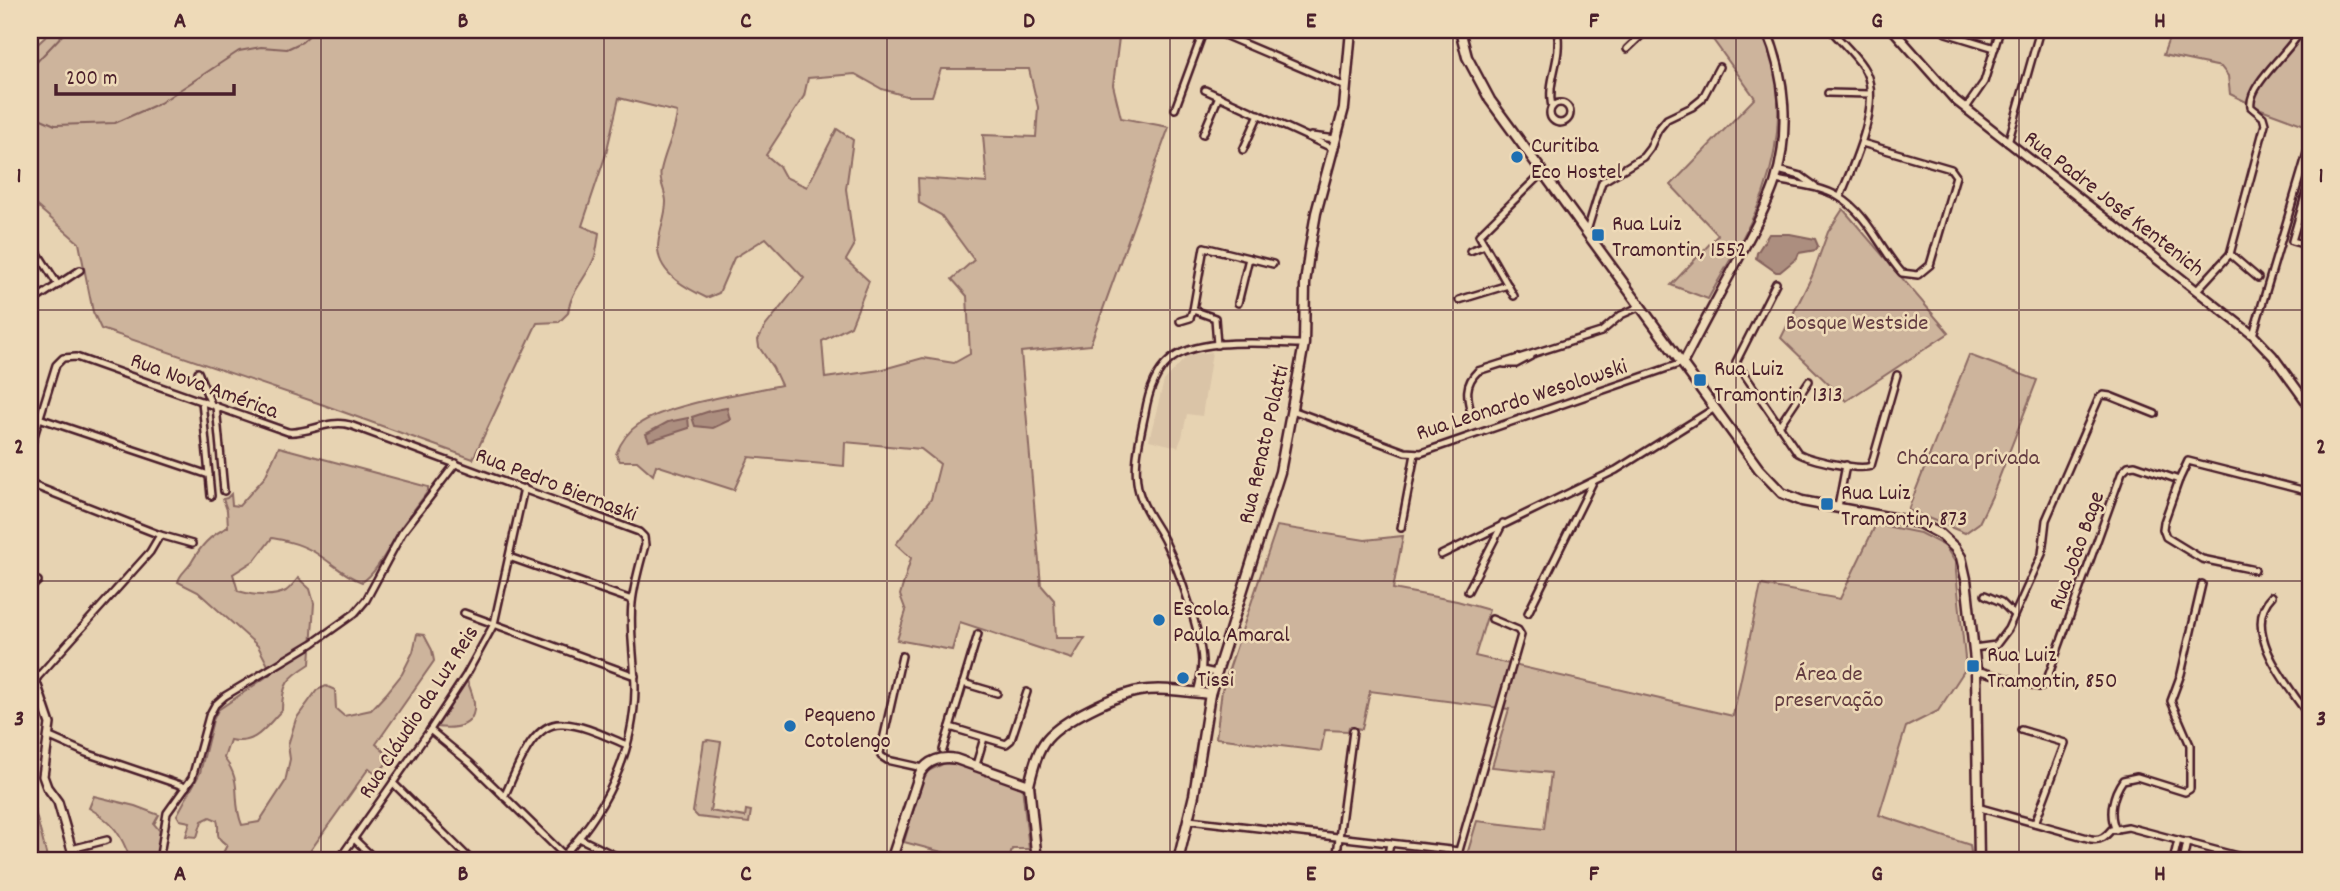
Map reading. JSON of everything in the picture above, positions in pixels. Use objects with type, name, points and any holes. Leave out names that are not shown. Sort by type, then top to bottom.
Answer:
[{"type":"main road","name":"Rua Renato Polatti","points":[[1178,861],[1189,820],[1210,694],[1275,492],[1304,344],[1305,284],[1309,253],[1346,86],[1351,30]]},
{"type":"main road","points":[[1460,30],[1467,57],[1483,88],[1766,478],[1782,493],[1795,499],[1919,523],[1949,541],[1961,557],[1976,670],[1979,861]]},
{"type":"main road","points":[[1037,861],[1029,785],[1039,753],[1048,738],[1083,715],[1121,696],[1141,691],[1210,694]]},
{"type":"main road","points":[[891,861],[923,768],[934,761],[946,757],[1029,785]]},
{"type":"street","points":[[1175,110],[1204,30]]},
{"type":"street","points":[[1212,30],[1346,86]]},
{"type":"street","points":[[1552,107],[1550,92],[1558,56],[1557,30]]},
{"type":"street","points":[[1627,50],[1651,30]]},
{"type":"street","points":[[1683,363],[1760,217],[1776,180],[1783,123],[1783,85],[1777,57],[1766,30]]},
{"type":"street","points":[[1831,30],[1864,67],[1870,94],[1862,143],[1840,197]]},
{"type":"street","name":"Rua Padre José Kentenich","points":[[1893,30],[1950,94],[1966,108],[2253,334],[2273,356],[2310,407]]},
{"type":"street","points":[[1942,30],[1995,48]]},
{"type":"street","points":[[1966,108],[1984,82],[2000,30]]},
{"type":"street","points":[[2008,143],[2040,30]]},
{"type":"street","points":[[2196,291],[2230,254],[2265,124],[2263,117],[2251,107],[2251,95],[2301,30]]},
{"type":"street","points":[[1587,232],[1602,182],[1643,157],[1661,125],[1672,115],[1692,107],[1702,99],[1719,66]]},
{"type":"street","points":[[1205,90],[1334,149]]},
{"type":"street","points":[[1828,93],[1870,94]]},
{"type":"street","points":[[1203,134],[1219,96]]},
{"type":"street","points":[[1243,150],[1259,114]]},
{"type":"street","points":[[1308,135],[1336,139]]},
{"type":"street","points":[[1778,170],[1801,176],[1840,197],[1861,217],[1902,273],[1918,275],[1930,265],[1955,172],[1862,143]]},
{"type":"street","points":[[2253,334],[2310,143]]},
{"type":"street","points":[[1514,296],[1479,234],[1543,172]]},
{"type":"street","points":[[2300,173],[2310,178],[2292,241],[2310,246]]},
{"type":"street","points":[[1776,180],[1821,189]]},
{"type":"street","points":[[2291,204],[2302,207]]},
{"type":"street","points":[[2288,214],[2300,216]]},
{"type":"street","points":[[30,241],[58,285]]},
{"type":"street","points":[[1470,251],[1485,245]]},
{"type":"street","points":[[1180,321],[1190,318],[1193,310],[1204,247],[1273,264]]},
{"type":"street","points":[[2230,254],[2258,278]]},
{"type":"street","points":[[1238,303],[1249,258]]},
{"type":"street","points":[[30,303],[80,270]]},
{"type":"street","points":[[1776,282],[1736,362],[1794,449],[1803,456],[1866,468],[1873,464],[1897,375]]},
{"type":"street","points":[[1459,300],[1508,285]]},
{"type":"street","points":[[1471,414],[1467,390],[1478,371],[1601,332],[1621,315],[1642,306]]},
{"type":"street","points":[[1193,310],[1215,318],[1217,345]]},
{"type":"street","points":[[1197,692],[1202,670],[1194,624],[1167,544],[1139,495],[1136,472],[1147,404],[1158,374],[1178,354],[1217,345],[1304,344]]},
{"type":"street","name":"Rua Nova América","points":[[40,417],[56,365],[63,358],[81,358],[293,432],[331,423],[344,423],[456,463]]},
{"type":"street","name":"Rua Leonardo Wesolowski","points":[[1292,410],[1415,454],[1683,363]]},
{"type":"street","points":[[198,372],[214,406],[224,491]]},
{"type":"street","points":[[1779,426],[1809,381]]},
{"type":"street","points":[[1974,648],[1996,645],[2004,637],[2042,554],[2046,520],[2099,398],[2110,396],[2155,414]]},
{"type":"street","points":[[202,401],[211,496]]},
{"type":"street","points":[[1441,555],[1593,482],[1644,454],[1715,408]]},
{"type":"street","points":[[30,415],[209,475]]},
{"type":"street","points":[[30,449],[40,417]]},
{"type":"street","points":[[205,437],[219,436]]},
{"type":"street","points":[[1401,528],[1415,454]]},
{"type":"street","points":[[2255,570],[2205,561],[2166,537],[2163,526],[2188,461],[2310,492]]},
{"type":"street","points":[[159,861],[167,813],[195,771],[209,716],[215,705],[355,613],[366,600],[402,533],[456,463]]},
{"type":"street","name":"Rua Pedro Biernaski","points":[[456,463],[635,530],[644,537],[645,545],[632,600]]},
{"type":"street","points":[[1838,508],[1846,465]]},
{"type":"street","name":"Rua João Bage","points":[[1976,670],[2042,687],[2046,683],[2122,472],[2128,466],[2134,466],[2179,480]]},
{"type":"street","points":[[1528,613],[1593,482]]},
{"type":"street","points":[[30,484],[160,535],[192,544]]},
{"type":"street","name":"Rua Cláudio da Luz Reis","points":[[338,861],[430,730],[466,675],[494,624],[524,488]]},
{"type":"street","points":[[1468,591],[1503,523]]},
{"type":"street","points":[[36,679],[150,552],[160,535]]},
{"type":"street","points":[[509,556],[632,600],[634,707],[627,745],[617,777],[579,838],[558,861]]},
{"type":"street","points":[[30,589],[38,581]]},
{"type":"street","points":[[2116,830],[2112,822],[2112,810],[2123,780],[2137,777],[2185,792],[2190,789],[2190,745],[2171,701],[2181,674],[2203,584]]},
{"type":"street","points":[[1985,595],[2001,602],[2014,615]]},
{"type":"street","points":[[2272,596],[2262,610],[2259,622],[2261,631],[2275,665],[2294,694],[2304,703],[2310,718]]},
{"type":"street","points":[[464,613],[635,676]]},
{"type":"street","points":[[1456,861],[1521,632],[1492,619]]},
{"type":"street","points":[[943,750],[978,634]]},
{"type":"street","points":[[902,656],[880,753],[881,757],[887,760],[923,768]]},
{"type":"street","points":[[30,665],[50,720],[50,737],[43,776],[58,802],[75,861]]},
{"type":"street","points":[[1202,670],[1216,673]]},
{"type":"street","points":[[963,683],[997,693]]},
{"type":"street","points":[[950,727],[1003,744],[1009,743],[1027,692]]},
{"type":"street","points":[[504,797],[533,740],[549,726],[571,725],[627,745]]},
{"type":"street","points":[[430,730],[462,756],[564,855]]},
{"type":"street","points":[[2021,730],[2065,743],[2035,823]]},
{"type":"street","points":[[1336,861],[1353,731]]},
{"type":"street","points":[[50,737],[86,753],[186,787]]},
{"type":"street","points":[[976,765],[984,738]]},
{"type":"street","points":[[393,783],[472,861]]},
{"type":"street","points":[[1977,807],[2096,840],[2108,835],[2111,830],[2129,827],[2256,861]]},
{"type":"street","points":[[1189,820],[1459,851]]},
{"type":"street","points":[[579,838],[626,861]]},
{"type":"street","points":[[354,839],[377,861]]},
{"type":"street","points":[[71,849],[107,840]]},
{"type":"street","points":[[2173,861],[2178,840]]},
{"type":"street","points":[[2183,861],[2187,842]]},
{"type":"street","points":[[1387,861],[1390,843]]},
{"type":"shaded area","points":[[1769,234],[1790,234],[1815,239],[1818,246],[1816,250],[1799,253],[1797,258],[1780,272],[1776,272],[1756,258]]},
{"type":"shaded area","points":[[1212,352],[1202,416],[1187,414],[1178,447],[1149,440],[1164,381],[1188,355]]},
{"type":"shaded area","points":[[727,408],[730,420],[713,428],[695,426],[692,417]]},
{"type":"shaded area","points":[[688,418],[689,428],[649,441],[646,434],[668,422]]},
{"type":"green space","points":[[53,30],[1120,30],[1113,85],[1121,118],[1169,127],[1090,345],[1021,352],[1041,585],[1054,600],[1056,638],[1085,638],[1072,659],[960,622],[952,650],[897,640],[906,611],[900,595],[911,558],[896,544],[931,499],[940,464],[921,449],[845,442],[844,466],[749,457],[734,490],[656,465],[653,475],[637,461],[620,461],[616,454],[625,437],[652,417],[707,400],[781,385],[759,347],[758,340],[764,328],[804,278],[766,238],[734,258],[719,293],[707,298],[669,274],[658,250],[666,202],[660,174],[677,112],[619,98],[606,154],[582,226],[599,233],[595,256],[572,298],[568,313],[559,322],[537,323],[473,459],[101,329],[93,312],[79,243],[30,202],[30,51]],"holes":[[[941,69],[1029,69],[1038,107],[1036,137],[983,135],[987,183],[918,178],[919,203],[941,215],[974,260],[952,279],[967,296],[970,354],[954,363],[923,358],[880,370],[825,378],[822,341],[851,326],[869,281],[846,260],[854,246],[846,189],[853,140],[837,129],[807,187],[785,177],[779,166],[766,155],[804,96],[808,78],[855,74],[882,89],[906,96],[932,96]]]},
{"type":"green space","points":[[1706,30],[1762,30],[1770,49],[1778,90],[1774,154],[1763,194],[1708,299],[1671,285],[1718,235],[1671,185],[1755,98]]},
{"type":"green space","points":[[2172,30],[2310,30],[2310,127],[2230,94],[2228,76],[2221,67],[2163,55]]},
{"type":"green space","name":"Bosque Westside","points":[[1843,209],[1949,333],[1846,401],[1781,338],[1812,276],[1828,232]]},
{"type":"green space","name":"Chácara privada","points":[[1969,355],[2037,380],[1992,496],[1979,523],[1965,533],[1908,510]]},
{"type":"green space","points":[[279,447],[428,487],[428,491],[379,564],[362,582],[308,549],[272,538],[255,560],[233,574],[238,591],[262,595],[275,595],[286,591],[298,578],[310,589],[314,603],[310,664],[288,682],[283,693],[282,710],[265,729],[247,740],[230,740],[224,758],[234,775],[242,825],[259,822],[285,782],[290,759],[288,745],[296,719],[317,690],[326,686],[335,690],[336,709],[344,716],[371,710],[402,674],[413,652],[417,634],[424,635],[434,661],[376,744],[391,758],[377,775],[369,768],[303,861],[227,861],[223,853],[227,845],[218,836],[217,820],[210,817],[202,821],[197,837],[186,836],[190,822],[180,820],[177,815],[200,773],[218,710],[272,673],[258,646],[198,592],[178,582],[206,542],[228,527],[223,499],[231,494],[232,505],[239,506],[265,477]]},
{"type":"green space","name":"Área de preservação","points":[[1876,524],[1920,533],[1945,546],[1955,562],[1966,668],[1938,711],[1906,727],[1879,815],[1970,845],[1972,861],[1495,861],[1466,858],[1477,821],[1544,829],[1551,773],[1492,767],[1509,709],[1370,691],[1362,729],[1349,727],[1348,731],[1325,730],[1321,751],[1216,738],[1222,690],[1277,526],[1365,540],[1403,536],[1393,589],[1489,610],[1475,656],[1733,716],[1761,585],[1840,599]]},
{"type":"green space","points":[[467,681],[474,702],[471,718],[459,726],[436,727]]},
{"type":"green space","points":[[704,741],[721,742],[710,811],[745,817],[746,810],[751,811],[749,823],[698,817],[693,812]]},
{"type":"green space","points":[[945,763],[1022,786],[1029,849],[1012,849],[1009,861],[970,861],[904,842],[922,781],[928,771]]},
{"type":"green space","points":[[94,796],[159,815],[154,824],[160,831],[158,855],[155,859],[145,854],[144,861],[131,861],[116,830],[89,808]]},
{"type":"green space","points":[[30,797],[33,803],[48,861],[30,861]]},
{"type":"waterway","points":[[30,69],[67,30]]},
{"type":"waterway","points":[[30,114],[55,125],[115,123],[160,103],[239,51],[261,47],[287,49],[302,42],[315,30]]},
{"type":"place","name":"Curitiba Eco Hostel","points":[[1517,157]]},
{"type":"place","name":"Rua Luiz Tramontin, 1552","points":[[1598,235]]},
{"type":"place","name":"Rua Luiz Tramontin, 1313","points":[[1700,380]]},
{"type":"place","name":"Rua Luiz Tramontin, 873","points":[[1827,504]]},
{"type":"place","name":"Escola Paula Amaral","points":[[1159,620]]},
{"type":"place","name":"Rua Luiz Tramontin, 850","points":[[1973,666]]},
{"type":"place","name":"Tissi","points":[[1183,678]]},
{"type":"place","name":"Pequeno Cotolengo","points":[[790,726]]}]
